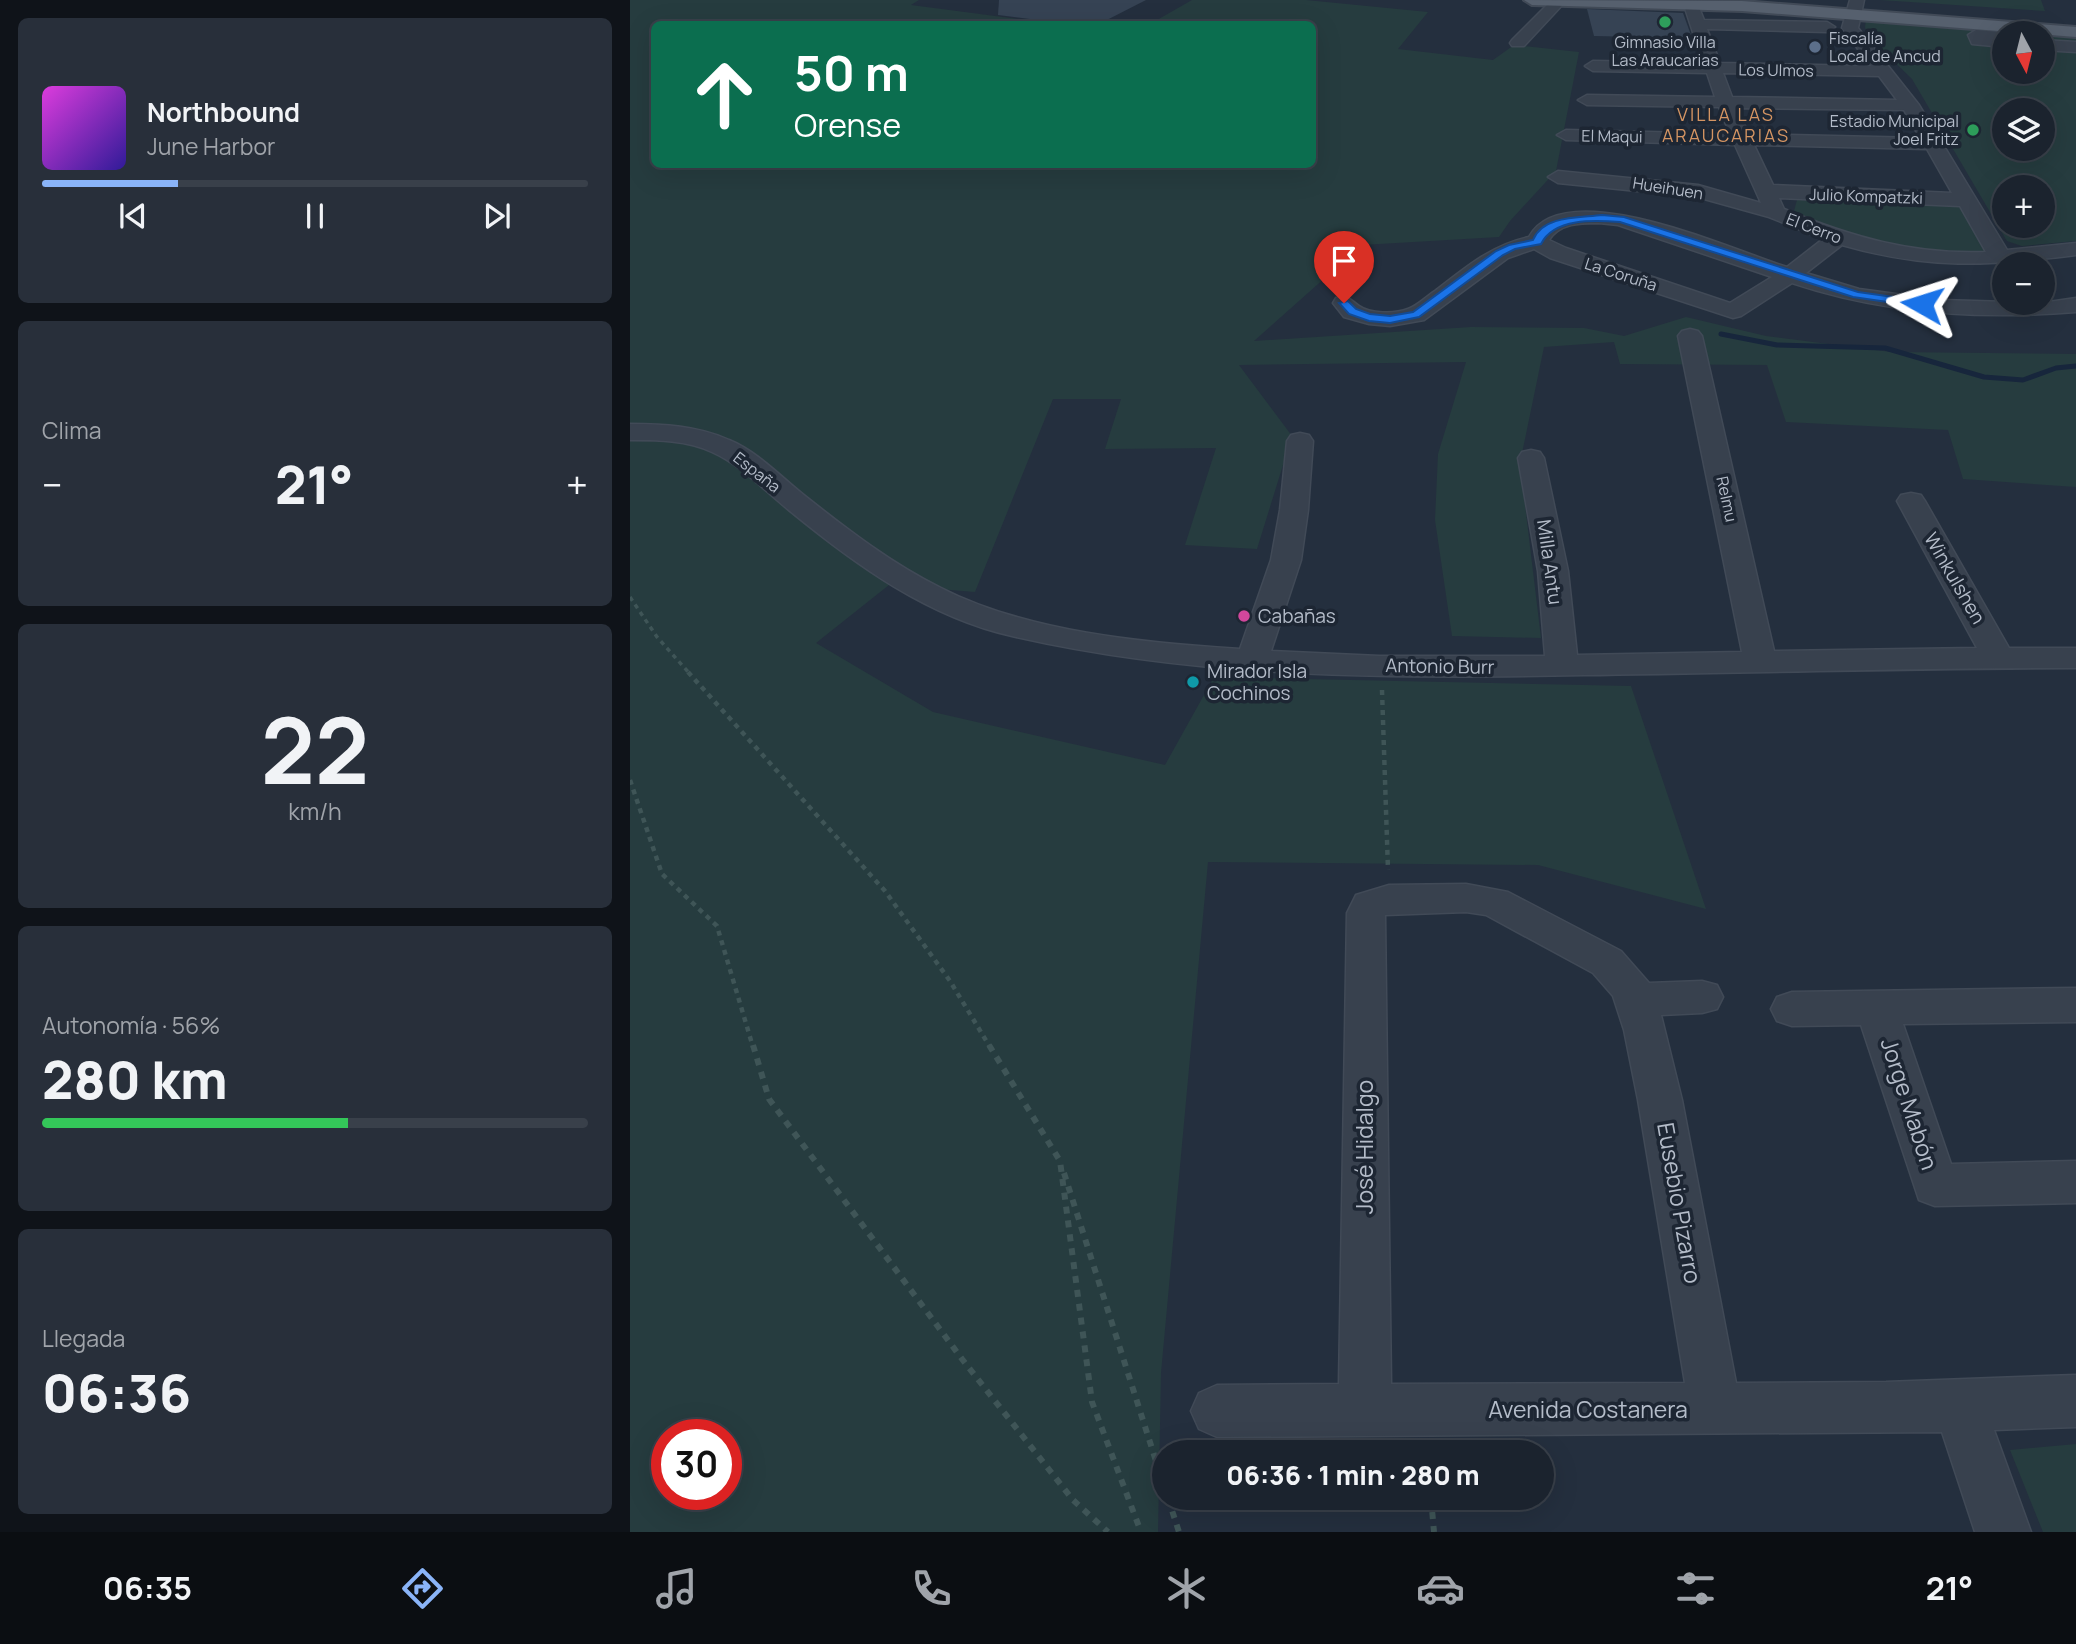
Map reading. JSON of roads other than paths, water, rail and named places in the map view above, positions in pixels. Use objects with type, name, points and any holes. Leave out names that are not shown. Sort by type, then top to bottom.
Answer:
[{"type":"main road","points":[[1532,0],[1649,2],[1693,14],[1742,6],[1854,8],[2076,32]]},
{"type":"street","points":[[1518,43],[1558,2]]},
{"type":"street","points":[[1854,8],[1850,28],[1910,105],[1967,200],[1992,256]]},
{"type":"street","points":[[1693,14],[1827,27]]},
{"type":"street","name":"El Cerro","points":[[1693,14],[1725,102],[1776,213],[1838,238],[1924,256],[1972,259],[1992,265]]},
{"type":"street","points":[[1992,36],[1976,35],[1978,41],[1992,42]]},
{"type":"street","points":[[2055,40],[2076,41]]},
{"type":"street","points":[[2055,46],[2076,47]]},
{"type":"street","name":"Los Ulmos","points":[[1592,66],[1883,71]]},
{"type":"street","points":[[1587,100],[1910,105]]},
{"type":"street","name":"El Maqui","points":[[1566,135],[1933,144]]},
{"type":"street","name":"Hueihuen","points":[[1558,177],[1698,191],[1776,213]]},
{"type":"street","name":"Julio Kompatzki","points":[[1765,191],[1967,200]]},
{"type":"street","points":[[1344,303],[1352,312],[1369,317],[1390,319],[1416,315],[1500,253],[1537,242],[1540,234],[1555,223],[1586,218],[1621,219],[1790,275],[1878,299],[1966,308],[1992,307]]},
{"type":"street","points":[[1790,275],[1838,238]]},
{"type":"street","name":"La Coruña","points":[[1537,242],[1558,253],[1733,311],[1790,275]]},
{"type":"street","points":[[2055,254],[2076,249]]},
{"type":"street","points":[[2055,305],[2076,305]]},
{"type":"street","name":"Relmu","points":[[1690,336],[1760,662]]},
{"type":"street","name":"España","points":[[630,432],[689,437],[723,447],[832,531]]},
{"type":"street","points":[[1252,659],[1281,580],[1291,541],[1297,499],[1300,442]]},
{"type":"street","name":"Milla Antu","points":[[1531,458],[1553,570],[1562,666]]},
{"type":"street","name":"Winkulshen","points":[[1911,501],[1985,630],[1997,657]]},
{"type":"street","name":"Antonio Burr","points":[[832,531],[933,595],[1009,626],[1154,650],[1252,659],[1444,668],[2076,657]]},
{"type":"street","name":"Eusebio Pizarro","points":[[1389,899],[1466,898],[1494,902],[1607,962],[1631,988],[1660,1100],[1715,1409]]},
{"type":"street","name":"José Hidalgo","points":[[1365,1410],[1365,922],[1370,905],[1389,899]]},
{"type":"street","points":[[1635,1000],[1702,997]]},
{"type":"street","name":"Jorge Mabón","points":[[1792,1009],[2076,1004]]},
{"type":"street","name":"Jorge Mabón","points":[[1877,1009],[1935,1185],[2076,1182]]},
{"type":"street","name":"Avenida Costanera","points":[[1217,1411],[1715,1409],[2076,1401]]},
{"type":"street","points":[[1959,1405],[2003,1532]]},
{"type":"waterway","points":[[1721,334],[1777,345],[1885,348],[1984,377],[2023,380],[2056,368],[2076,366]]},
{"type":"place","name":"Gimnasio Villa Las Araucarias","points":[[1665,22]]},
{"type":"place","name":"Fiscalía Local de Ancud","points":[[1815,47]]},
{"type":"place","name":"Estadio Municipal Joel Fritz","points":[[1973,130]]},
{"type":"place","name":"Cabañas","points":[[1244,616]]},
{"type":"place","name":"Mirador Isla Cochinos","points":[[1193,682]]},
{"type":"district","name":"VILLA LAS ARAUCARIAS","points":[[1726,125]]}]
